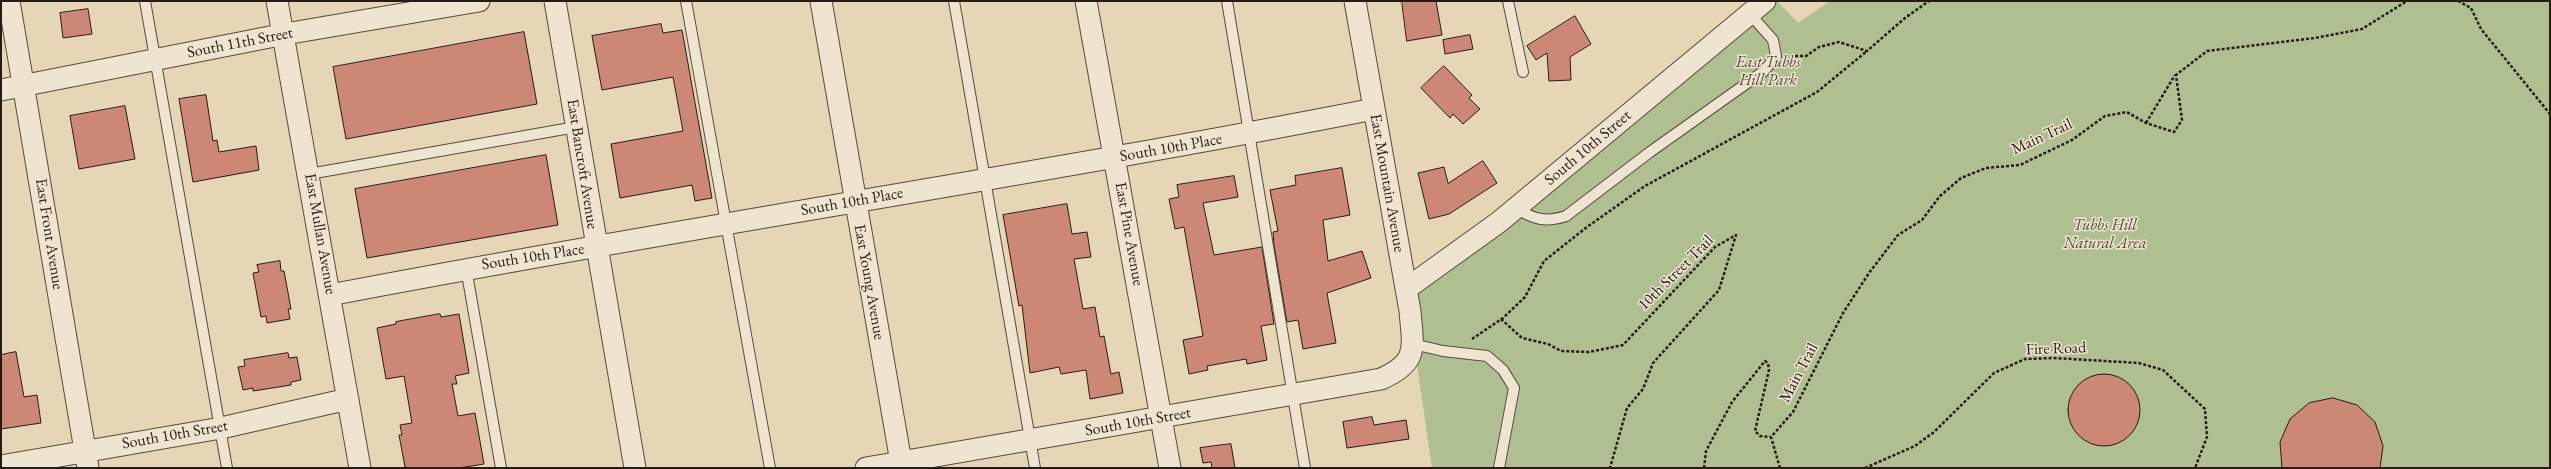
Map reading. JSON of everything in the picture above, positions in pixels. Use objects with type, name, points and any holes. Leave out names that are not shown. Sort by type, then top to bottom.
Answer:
[{"type":"street","name":"East Front Avenue","points":[[9,1],[86,460]]},
{"type":"street","name":"East Mullan Avenue","points":[[277,1],[285,34],[360,468]]},
{"type":"street","name":"South 11th Street","points":[[1,90],[285,34],[480,1]]},
{"type":"street","name":"East Bancroft Avenue","points":[[555,1],[595,247],[635,468]]},
{"type":"street","name":"East Young Avenue","points":[[820,1],[901,465]]},
{"type":"street","name":"East Pine Avenue","points":[[1086,1],[1116,158],[1170,468]]},
{"type":"street","name":"East Mountain Avenue","points":[[1355,1],[1406,289],[1413,344],[1410,359],[1406,364]]},
{"type":"street","name":"South 10th Street","points":[[1406,289],[1515,208],[1765,1]]},
{"type":"street","name":"South 10th Place","points":[[330,295],[466,268],[1116,158],[1374,110]]},
{"type":"street","name":"South 10th Street","points":[[866,468],[901,465],[1030,440],[1381,379],[1398,372],[1406,364]]},
{"type":"street","name":"South 10th Street","points":[[1,466],[86,460],[348,399]]},
{"type":"lane","points":[[145,1],[227,468]]},
{"type":"lane","points":[[686,1],[770,468]]},
{"type":"lane","points":[[954,1],[1035,468]]},
{"type":"lane","points":[[1227,1],[1305,468]]},
{"type":"lane","points":[[1508,1],[1523,72]]},
{"type":"lane","points":[[1515,208],[1534,219],[1551,221],[1566,216],[1650,152],[1764,71],[1776,56],[1773,40],[1750,14]]},
{"type":"lane","points":[[309,174],[576,127]]},
{"type":"lane","points":[[466,268],[500,468]]},
{"type":"lane","points":[[1413,344],[1487,356],[1502,370],[1514,388],[1499,468]]},
{"type":"path","points":[[1454,351],[1501,319],[1526,297],[1544,260],[1587,227],[1645,186],[1817,92],[1905,18],[1929,1]]},
{"type":"path","points":[[2146,123],[2176,75],[2207,51],[2315,38],[2362,30],[2408,1]]},
{"type":"path","points":[[2458,1],[2471,8],[2481,29],[2550,114]]},
{"type":"path","points":[[1776,56],[1806,56],[1819,47],[1839,42],[1867,51]]},
{"type":"path","name":"Main Trail","points":[[1771,437],[1793,412],[1843,314],[1869,273],[1898,235],[1922,220],[1940,196],[1962,178],[1986,168],[2020,165],[2072,140],[2104,116],[2127,112],[2146,123],[2174,132],[2182,120],[2176,75]]},
{"type":"path","name":"10th Street Trail","points":[[1501,319],[1522,338],[1548,344],[1561,351],[1588,352],[1623,345],[1715,247],[1736,235],[1719,290],[1653,363],[1643,389],[1627,408],[1610,468]]},
{"type":"path","name":"Fire Road","points":[[1864,468],[1915,446],[1934,432],[1994,373],[2025,359],[2054,358],[2140,362],[2163,370],[2205,409],[2207,437],[2195,468]]},
{"type":"path","points":[[1704,468],[1706,451],[1732,402],[1765,361],[1768,363],[1769,370],[1756,431],[1760,436],[1771,437],[1780,468]]},
{"type":"green space","name":"Tubbs Hill Natural Area","points":[[1765,1],[1777,1],[1798,23],[1830,1],[2550,1],[2550,468],[1432,468],[1406,289]]},
{"type":"building","points":[[1402,1],[1436,1],[1442,35],[1407,41]]},
{"type":"building","points":[[88,9],[92,34],[63,38],[60,13]]},
{"type":"building","points":[[1575,16],[1591,44],[1570,57],[1571,80],[1549,81],[1547,53],[1536,60],[1527,46]]},
{"type":"building","points":[[661,24],[663,33],[682,30],[712,198],[695,201],[692,185],[620,198],[611,144],[683,131],[673,77],[602,90],[592,36]]},
{"type":"building","points":[[524,32],[537,104],[346,139],[333,67]]},
{"type":"building","points":[[1470,35],[1473,49],[1445,54],[1443,40]]},
{"type":"building","points":[[1444,66],[1472,95],[1469,98],[1480,109],[1463,124],[1453,114],[1450,118],[1421,88]]},
{"type":"building","points":[[206,95],[213,141],[217,140],[219,152],[256,146],[259,170],[193,182],[179,99]]},
{"type":"building","points":[[125,106],[135,159],[79,169],[70,116]]},
{"type":"building","points":[[546,155],[558,225],[367,258],[355,189]]},
{"type":"building","points":[[1483,161],[1497,183],[1449,214],[1429,219],[1418,173],[1444,167],[1448,183]]},
{"type":"building","points":[[1342,168],[1350,215],[1323,220],[1328,261],[1362,251],[1371,278],[1327,293],[1336,343],[1303,349],[1298,320],[1287,322],[1274,245],[1273,232],[1278,231],[1270,190],[1296,185],[1295,176]]},
{"type":"building","points":[[1234,176],[1238,197],[1203,203],[1214,255],[1262,247],[1274,324],[1261,326],[1267,360],[1247,364],[1246,359],[1207,366],[1208,370],[1189,374],[1183,340],[1203,336],[1184,227],[1175,229],[1169,199],[1179,197],[1177,185]]},
{"type":"building","points":[[1067,204],[1072,234],[1087,232],[1091,257],[1074,259],[1083,309],[1095,307],[1100,337],[1104,336],[1111,374],[1119,372],[1123,393],[1090,399],[1086,370],[1061,374],[1059,367],[1030,373],[1022,305],[1019,306],[1003,215]]},
{"type":"building","points":[[280,261],[281,271],[284,271],[291,309],[288,309],[290,319],[267,323],[266,316],[261,317],[253,273],[259,272],[257,265]]},
{"type":"building","points":[[440,314],[441,317],[459,314],[469,373],[455,376],[457,384],[452,384],[458,416],[475,413],[484,464],[459,468],[408,468],[405,467],[399,435],[402,435],[400,425],[412,423],[404,376],[386,379],[377,328],[396,324],[396,322]]},
{"type":"building","points":[[16,352],[24,397],[37,395],[41,423],[1,429],[1,355]]},
{"type":"building","points":[[288,353],[289,358],[297,357],[301,380],[291,382],[291,385],[253,391],[253,388],[243,390],[238,367],[245,366],[244,360]]},
{"type":"building","points":[[2104,374],[2124,380],[2134,390],[2140,410],[2134,430],[2124,440],[2104,446],[2084,440],[2074,430],[2068,410],[2074,390],[2084,380]]},
{"type":"building","points":[[2333,398],[2357,405],[2375,422],[2383,446],[2380,468],[2282,468],[2280,442],[2290,419],[2309,403]]},
{"type":"building","points":[[1372,417],[1374,425],[1406,420],[1409,439],[1347,448],[1343,422]]},
{"type":"building","points":[[1231,444],[1235,468],[1212,468],[1211,462],[1203,463],[1200,448]]},
{"type":"park label","name":"East Tubbs Hill Park","points":[[1768,72]]}]
